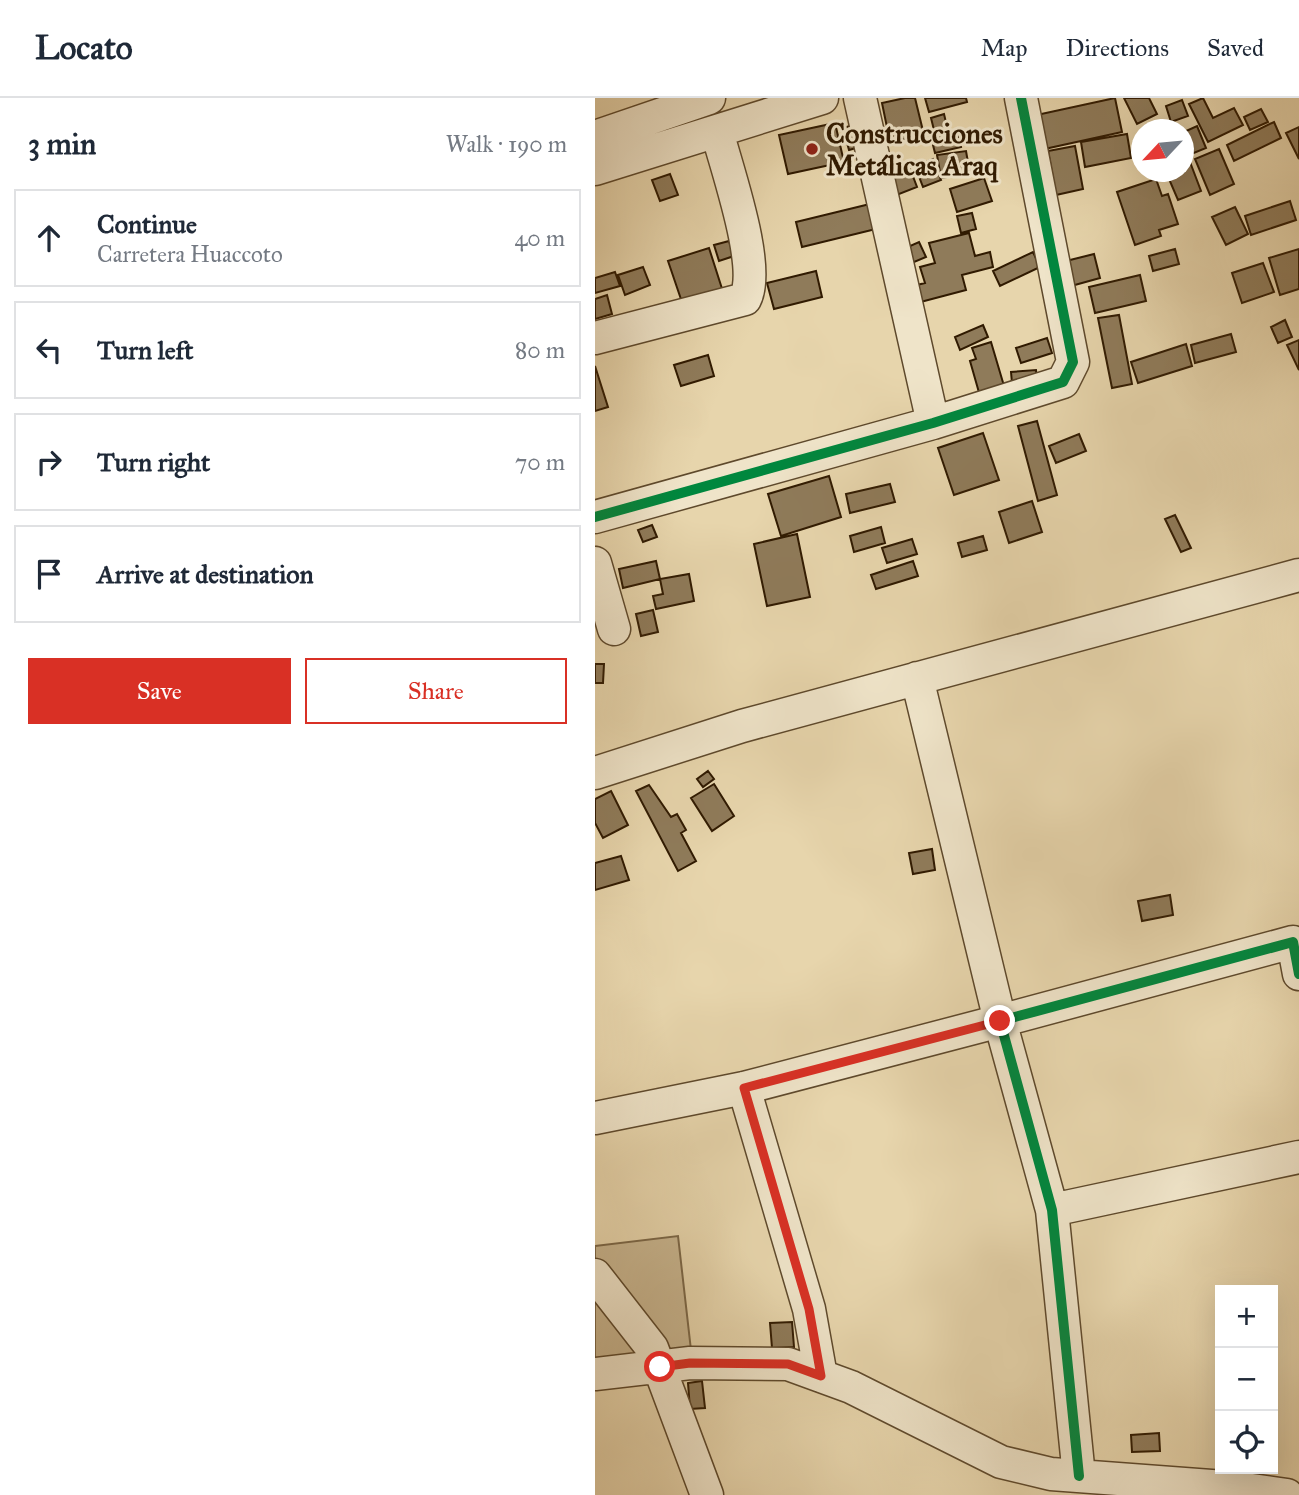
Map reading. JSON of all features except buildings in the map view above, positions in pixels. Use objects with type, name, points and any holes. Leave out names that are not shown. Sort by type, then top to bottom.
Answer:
[{"type":"street","points":[[595,169],[822,98]]},
{"type":"street","points":[[860,98],[933,423]]},
{"type":"street","points":[[595,517],[933,423],[1063,382],[1073,362],[1021,98]]},
{"type":"street","points":[[595,137],[695,103],[745,236],[750,289],[745,299],[595,338]]},
{"type":"street","points":[[595,563],[614,629]]},
{"type":"street","points":[[595,773],[742,726],[1299,575]]},
{"type":"street","points":[[917,678],[1000,1021],[1052,1210],[1079,1476]]},
{"type":"street","points":[[595,1118],[744,1088],[1296,942],[1299,974]]},
{"type":"street","points":[[744,1088],[809,1309],[821,1376]]},
{"type":"street","points":[[1052,1210],[1299,1157]]},
{"type":"street","points":[[595,1275],[652,1348],[707,1495]]},
{"type":"street","points":[[595,1374],[690,1363],[788,1364],[851,1387],[1001,1462],[1051,1474],[1287,1495]]},
{"type":"shaded area","points":[[678,1236],[692,1359],[595,1365],[595,1246]]},
{"type":"cycle path","points":[[595,517],[933,423],[1063,382],[1073,362],[1021,98]]},
{"type":"cycle path","points":[[1079,1476],[1052,1210],[1000,1021],[1293,942],[1299,974]]},
{"type":"place","name":"Construcciones Metálicas Araq","points":[[812,149]]},
{"type":"route","points":[[660,1367],[690,1363],[788,1364],[821,1376],[809,1309],[744,1088],[1000,1021]]}]
